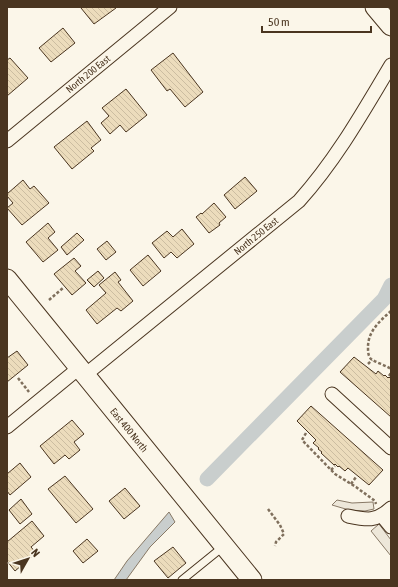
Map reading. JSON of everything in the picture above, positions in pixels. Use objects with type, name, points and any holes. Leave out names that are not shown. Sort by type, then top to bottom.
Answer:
[{"type":"main road","points":[[375,7],[390,22]]},
{"type":"main road","name":"East 400 North","points":[[7,280],[252,580]]},
{"type":"street","name":"North 200 East","points":[[7,141],[170,7]]},
{"type":"street","name":"North 250 East","points":[[7,427],[38,402],[82,372],[299,201],[341,147],[391,65]]},
{"type":"street","points":[[332,394],[391,448]]},
{"type":"street","points":[[348,516],[366,520],[387,512],[391,527]]},
{"type":"lane","points":[[182,580],[224,546]]},
{"type":"path","points":[[49,300],[63,288]]},
{"type":"path","points":[[391,311],[374,328],[370,335],[368,350],[369,356],[372,360],[391,369]]},
{"type":"path","points":[[368,364],[372,360]]},
{"type":"path","points":[[18,378],[38,402]]},
{"type":"path","points":[[306,432],[302,440],[335,474],[375,501],[387,512]]},
{"type":"path","points":[[316,455],[320,452]]},
{"type":"path","points":[[331,470],[335,466]]},
{"type":"path","points":[[351,484],[356,477]]},
{"type":"path","points":[[268,509],[280,525],[284,534],[276,542],[275,546]]},
{"type":"shaded area","points":[[337,500],[352,503],[373,502],[374,509],[365,511],[349,510],[332,505]]},
{"type":"shaded area","points":[[169,512],[175,522],[150,547],[126,580],[114,580],[127,561]]},
{"type":"shaded area","points":[[379,524],[391,540],[391,556],[371,531]]},
{"type":"building","points":[[81,8],[116,8],[94,24]]},
{"type":"building","points":[[63,28],[75,43],[51,62],[39,48]]},
{"type":"building","points":[[173,53],[203,92],[185,107],[170,89],[167,91],[151,70]]},
{"type":"building","points":[[10,58],[28,78],[7,96],[7,60]]},
{"type":"building","points":[[126,89],[147,115],[126,132],[120,125],[110,134],[101,123],[109,116],[102,108]]},
{"type":"building","points":[[87,121],[101,140],[91,148],[94,151],[72,169],[54,147]]},
{"type":"building","points":[[245,177],[257,191],[235,209],[224,195]]},
{"type":"building","points":[[23,180],[30,189],[34,186],[49,203],[22,225],[7,208],[13,203],[7,194]]},
{"type":"building","points":[[214,203],[226,217],[219,223],[220,225],[209,233],[196,217],[201,213],[202,214]]},
{"type":"building","points":[[48,223],[55,232],[48,238],[58,250],[43,262],[26,242]]},
{"type":"building","points":[[182,229],[194,244],[177,258],[171,252],[164,258],[152,243],[167,231],[173,237]]},
{"type":"building","points":[[77,233],[84,240],[67,255],[61,247]]},
{"type":"building","points":[[107,241],[116,252],[106,260],[97,249]]},
{"type":"building","points":[[148,255],[161,271],[143,286],[130,270]]},
{"type":"building","points":[[74,258],[81,266],[75,271],[86,283],[72,295],[54,274]]},
{"type":"building","points":[[98,271],[104,278],[94,287],[87,280]]},
{"type":"building","points":[[115,272],[121,280],[118,282],[133,301],[121,311],[117,308],[97,324],[86,310],[106,293],[99,285]]},
{"type":"building","points":[[17,351],[28,365],[7,382],[7,358]]},
{"type":"building","points":[[354,357],[376,374],[378,371],[391,379],[391,417],[340,372]]},
{"type":"building","points":[[311,406],[383,470],[369,485],[348,468],[345,471],[339,466],[334,465],[313,443],[316,440],[297,421]]},
{"type":"building","points":[[72,420],[84,434],[74,442],[80,450],[69,459],[65,455],[54,464],[40,446]]},
{"type":"building","points":[[20,463],[31,477],[10,495],[7,491],[7,474]]},
{"type":"building","points":[[65,476],[93,509],[76,523],[48,489]]},
{"type":"building","points":[[125,488],[140,506],[124,519],[109,501]]},
{"type":"building","points":[[21,499],[32,514],[20,524],[9,510]]},
{"type":"building","points":[[32,521],[44,536],[31,547],[36,553],[15,571],[7,561],[7,542]]},
{"type":"building","points":[[87,539],[98,551],[83,563],[73,551]]},
{"type":"building","points":[[173,547],[186,563],[168,578],[154,561]]},
{"type":"waterway","points":[[207,479],[384,299],[391,285]]}]
